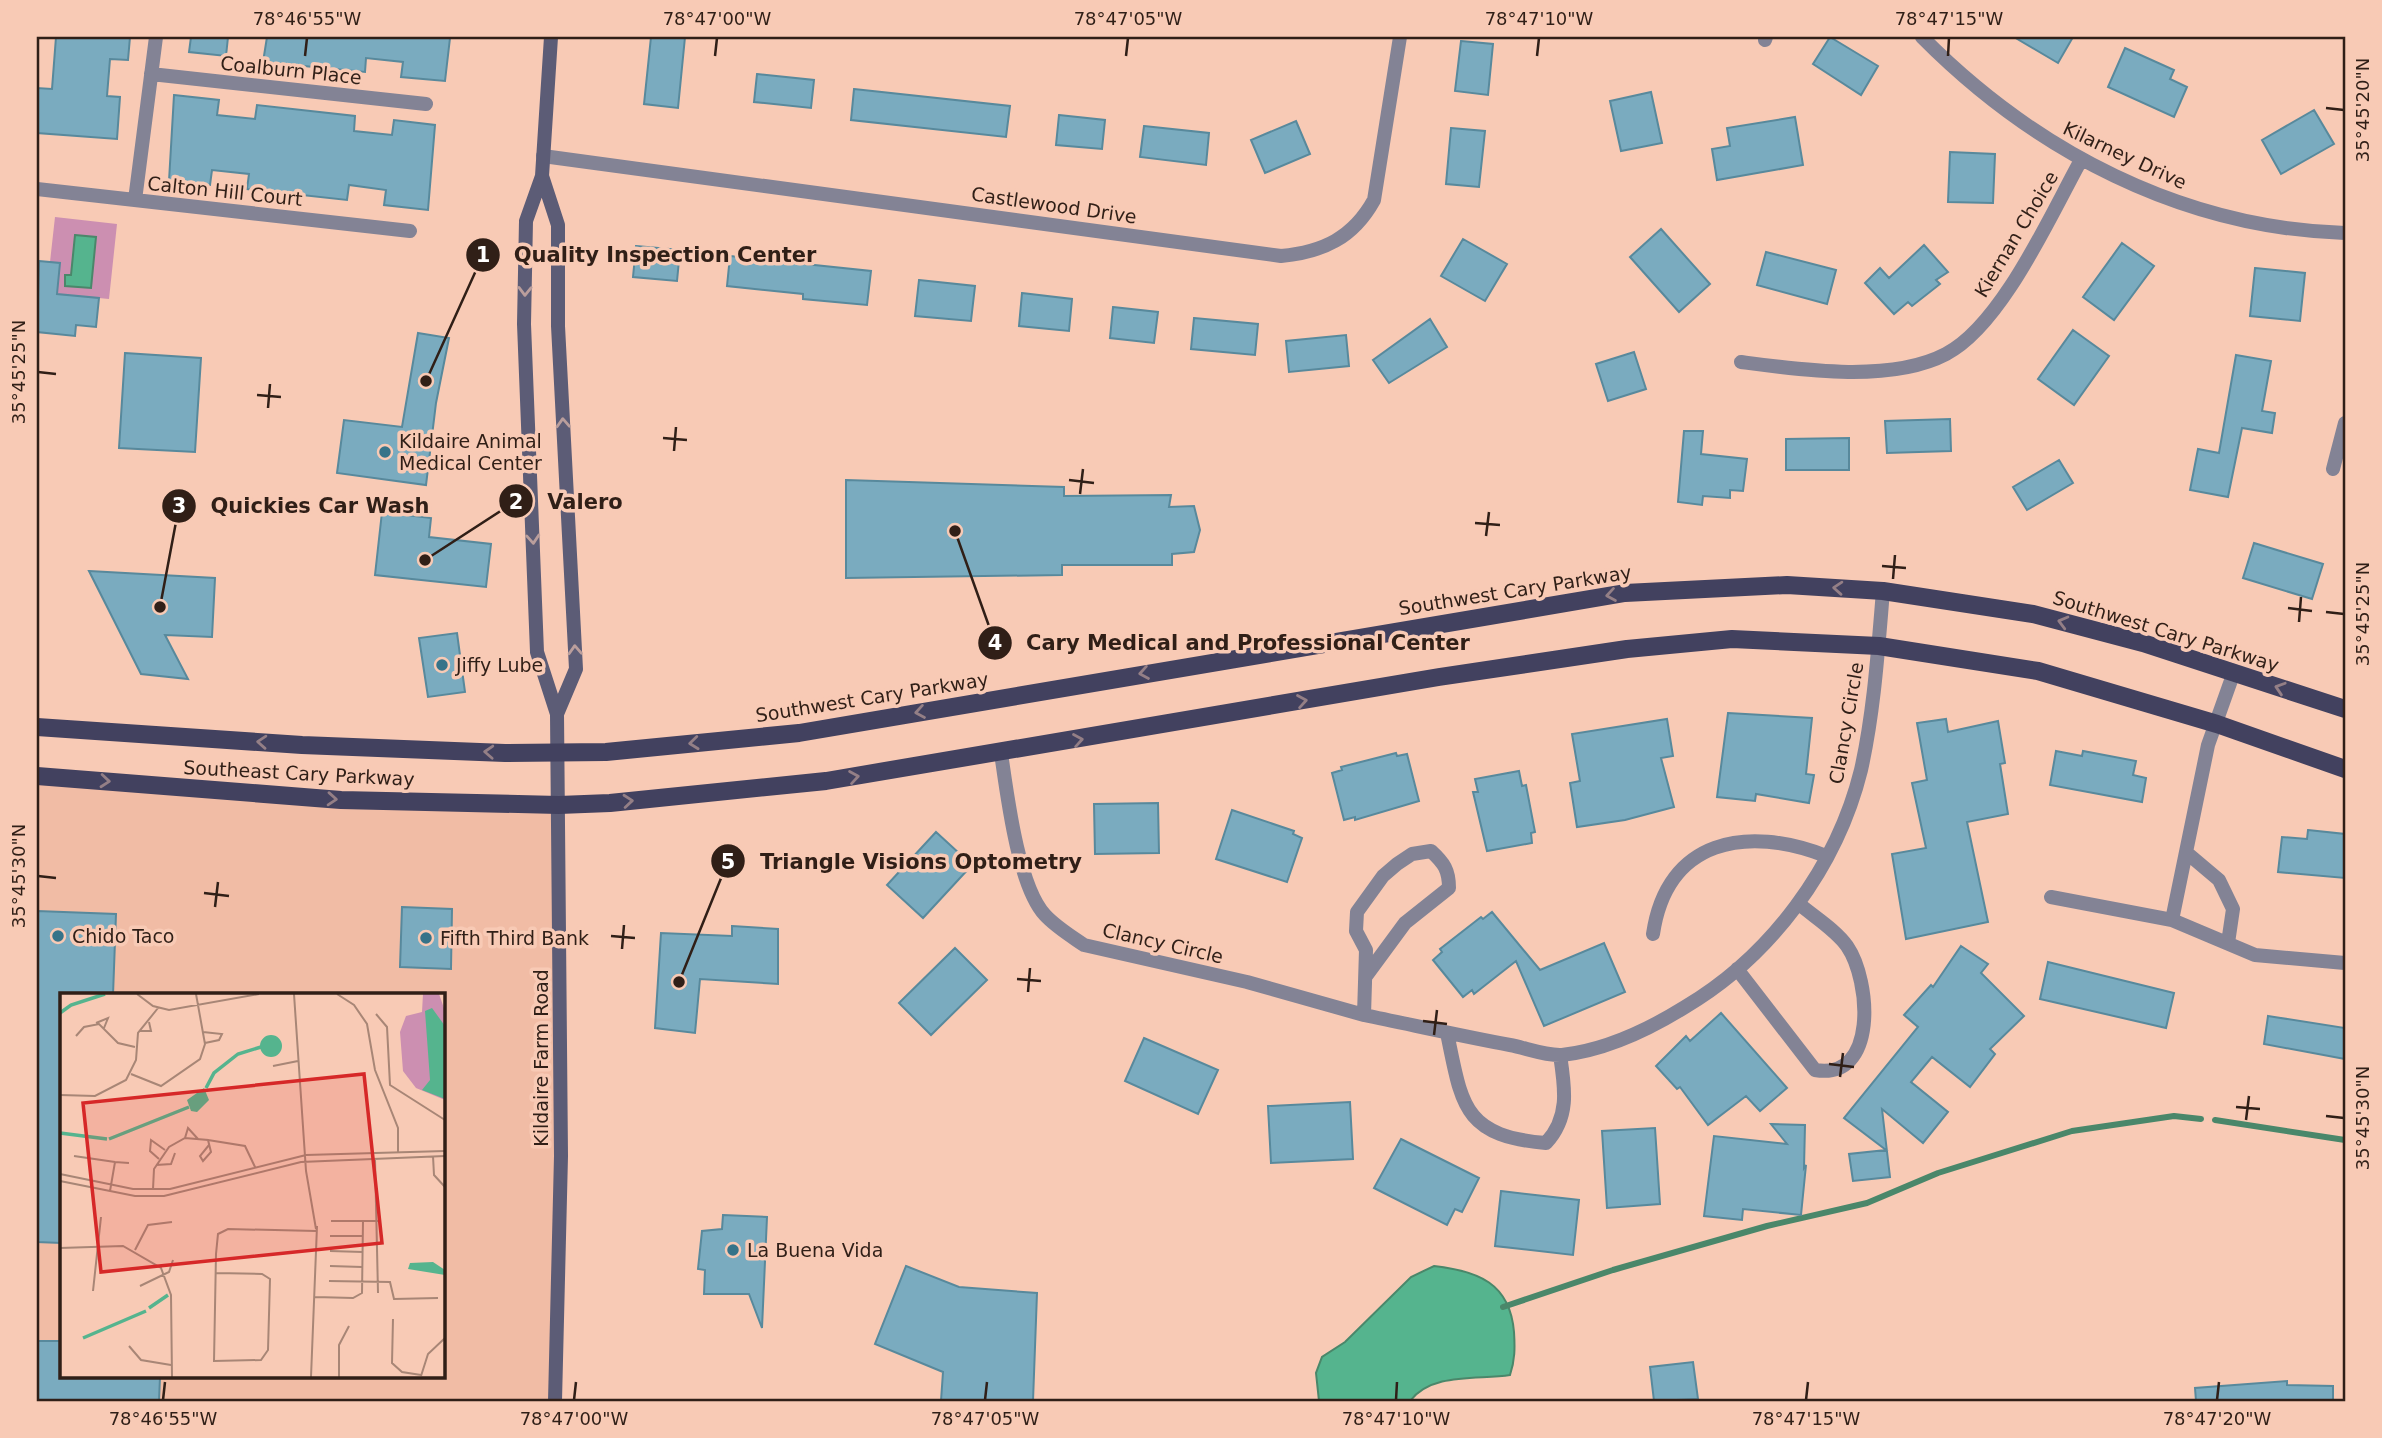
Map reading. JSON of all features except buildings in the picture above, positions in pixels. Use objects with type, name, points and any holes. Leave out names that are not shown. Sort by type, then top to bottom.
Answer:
[{"type":"main road","name":"Kildaire Farm Road","points":[[551,37],[542,176],[526,221],[525,343],[537,652],[557,714],[561,1156],[555,1401]]},
{"type":"main road","name":"Kildaire Farm Road","points":[[542,176],[558,225],[558,326],[576,669],[557,714]]},
{"type":"main road","name":"Southwest Cary Parkway","points":[[558,754],[606,752],[799,733],[1625,593],[1787,584],[1883,591],[2033,614],[2143,643],[2345,709]]},
{"type":"main road","points":[[559,805],[682,797],[826,781],[1439,677],[1627,649],[1732,639],[1879,646],[2038,671],[2217,724],[2345,769]]},
{"type":"main road","name":"Southeast Cary Parkway","points":[[37,727],[302,745],[558,754]]},
{"type":"main road","name":"Southeast Cary Parkway","points":[[37,776],[341,800],[559,805]]},
{"type":"street","points":[[135,200],[156,37]]},
{"type":"street","name":"Castlewood Drive","points":[[543,156],[1281,256],[1305,254],[1344,238],[1356,227],[1374,200],[1400,37]]},
{"type":"street","name":"Kilarney Drive","points":[[1922,37],[1991,100],[2037,133],[2081,160],[2143,189],[2214,213],[2261,225],[2345,233]]},
{"type":"street","name":"Coalburn Place","points":[[151,74],[426,104]]},
{"type":"street","name":"Kiernan Choice","points":[[1741,362],[1798,369],[1860,370],[1899,368],[1948,354],[1990,315],[2016,278],[2081,160]]},
{"type":"street","name":"Calton Hill Court","points":[[37,189],[410,231]]},
{"type":"street","points":[[2333,469],[2345,423]]},
{"type":"street","name":"Clancy Circle","points":[[1001,753],[1025,877],[1045,916],[1084,944],[1247,982],[1364,1015],[1560,1055],[1602,1046],[1650,1028],[1704,996],[1764,946],[1798,903],[1844,823],[1861,769],[1879,646],[1883,591]]},
{"type":"street","points":[[2172,920],[2187,853],[2191,815],[2208,745],[2234,672]]},
{"type":"street","points":[[1653,934],[1657,909],[1669,886],[1684,865],[1703,850],[1724,844],[1785,844],[1826,856]]},
{"type":"street","points":[[1364,1015],[1366,950],[1354,920],[1357,912],[1384,876],[1397,864],[1412,853],[1431,851],[1444,862],[1449,873],[1449,888],[1405,923],[1366,976]]},
{"type":"street","points":[[2187,853],[2219,880],[2233,909],[2228,943]]},
{"type":"street","points":[[2051,897],[2172,920],[2255,955],[2345,963]]},
{"type":"street","points":[[1737,969],[1815,1070],[1831,1073],[1845,1065],[1864,1032],[1862,981],[1847,946],[1798,903]]},
{"type":"street","points":[[1447,1033],[1463,1104],[1476,1120],[1495,1134],[1524,1141],[1546,1143],[1558,1130],[1564,1111],[1560,1055]]},
{"type":"shaded area","points":[[55,217],[117,224],[109,299],[57,294],[60,263],[50,262]]},
{"type":"shaded area","points":[[75,235],[96,237],[91,288],[65,286],[65,275],[71,275]]},
{"type":"shaded area","points":[[37,776],[559,805],[552,1401],[37,1401]]},
{"type":"shaded area","points":[[1434,1266],[1478,1276],[1499,1291],[1511,1315],[1514,1332],[1510,1375],[1443,1381],[1430,1385],[1410,1401],[1319,1401],[1316,1373],[1322,1357],[1345,1342],[1411,1277]]},
{"type":"waterway","points":[[1503,1307],[1613,1270],[1767,1226],[1867,1203],[1938,1173],[2072,1131],[2174,1116],[2201,1119]]},
{"type":"waterway","points":[[2215,1120],[2345,1140]]},
{"type":"place","name":"Quality Inspection Center","points":[[426,381]]},
{"type":"place","name":"Kildaire Animal Medical Center","points":[[385,452]]},
{"type":"place","name":"Cary Medical and Professional Center","points":[[955,531]]},
{"type":"place","name":"Valero","points":[[425,560]]},
{"type":"place","name":"Quickies Car Wash","points":[[160,607]]},
{"type":"place","name":"Jiffy Lube","points":[[442,665]]},
{"type":"place","name":"Chido Taco","points":[[58,936]]},
{"type":"place","name":"Fifth Third Bank","points":[[426,938]]},
{"type":"place","name":"Triangle Visions Optometry","points":[[679,982]]},
{"type":"place","name":"La Buena Vida","points":[[733,1250]]}]
